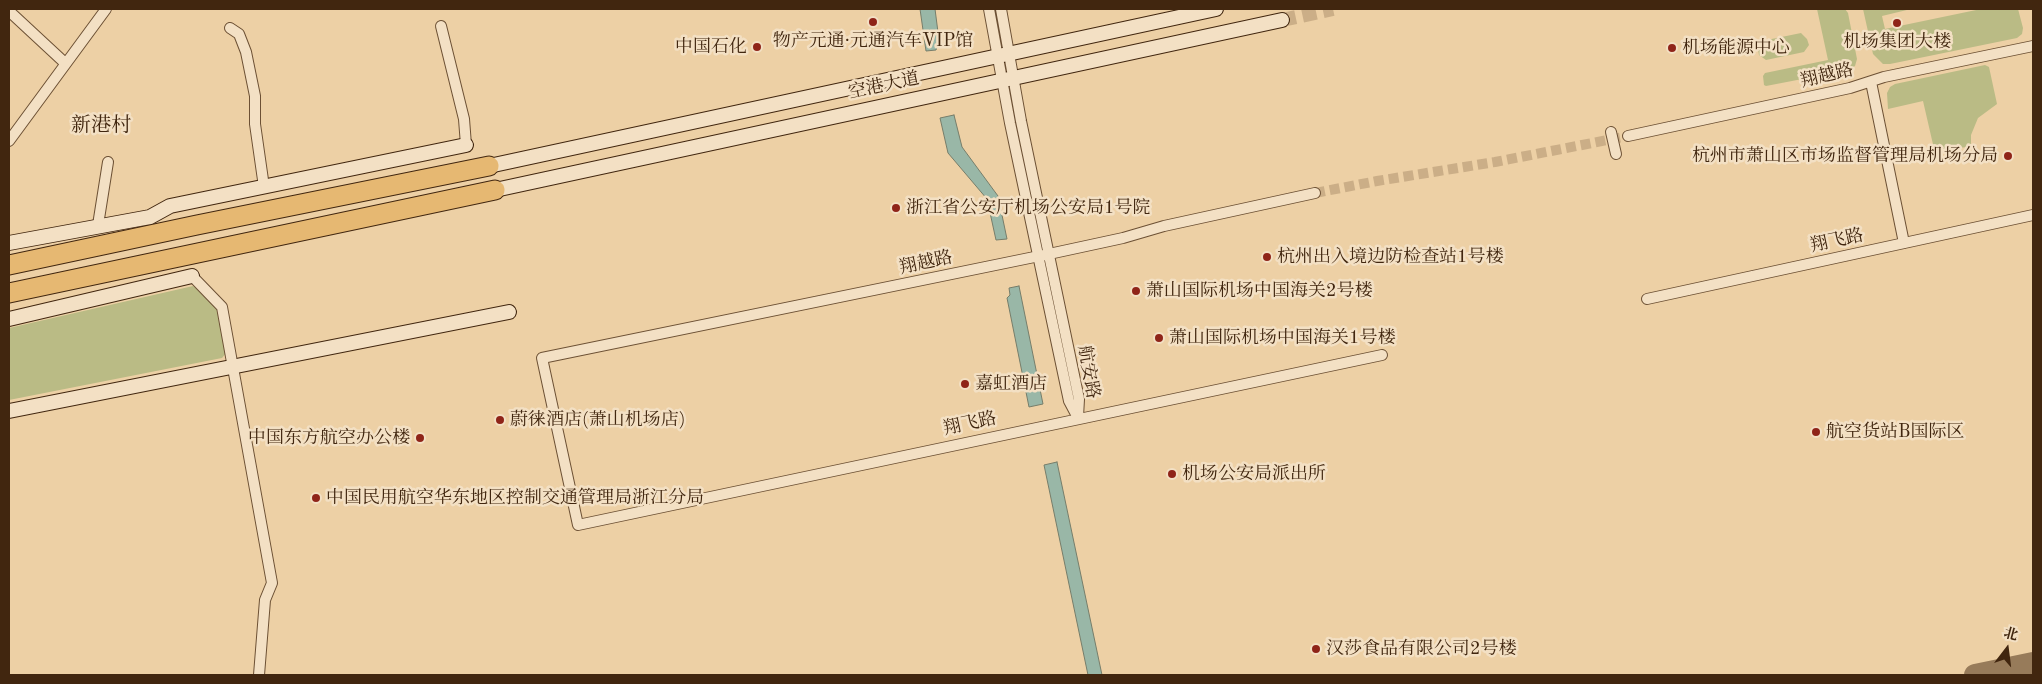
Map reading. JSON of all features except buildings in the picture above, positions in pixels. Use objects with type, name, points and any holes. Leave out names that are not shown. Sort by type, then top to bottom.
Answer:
[{"type":"highway","points":[[9,265],[197,224],[489,166]]},
{"type":"highway","points":[[9,293],[495,190]]},
{"type":"main road","name":"空港大道","points":[[489,166],[1216,9]]},
{"type":"main road","name":"空港大道","points":[[495,190],[1282,20]]},
{"type":"main road","points":[[9,243],[98,225],[150,217],[170,206],[466,145]]},
{"type":"main road","points":[[9,319],[192,276]]},
{"type":"main road","points":[[9,412],[509,312]]},
{"type":"street","points":[[9,141],[106,9]]},
{"type":"street","name":"航安路","points":[[989,9],[1003,55],[1044,255],[1079,399],[1078,418]]},
{"type":"street","name":"航安路","points":[[1001,9],[1003,55]]},
{"type":"street","points":[[9,11],[65,63]]},
{"type":"street","points":[[441,26],[464,119],[466,145]]},
{"type":"street","points":[[230,28],[239,34],[246,52],[255,96],[255,124],[264,187]]},
{"type":"street","name":"翔越路","points":[[1628,136],[1850,88],[1884,77],[2033,46]]},
{"type":"street","points":[[1871,82],[1904,243]]},
{"type":"street","points":[[1611,132],[1616,154]]},
{"type":"street","points":[[98,225],[108,162]]},
{"type":"street","name":"翔越路","points":[[575,513],[542,358],[1044,255],[1123,238],[1164,226],[1315,193]]},
{"type":"street","name":"翔飞路","points":[[1647,299],[2033,216]]},
{"type":"street","points":[[192,276],[222,307],[272,583],[265,600],[259,675]]},
{"type":"street","name":"翔飞路","points":[[575,513],[578,525],[1382,355]]},
{"type":"green space","points":[[1817,9],[1845,9],[1848,13],[1857,59],[1855,66],[1849,70],[1764,85],[1763,76],[1765,73],[1828,60]]},
{"type":"green space","points":[[1863,9],[1911,9],[1882,16],[1885,29],[1981,9],[2018,9],[2023,28],[2022,34],[2017,38],[1883,64],[1873,54]]},
{"type":"green space","points":[[1801,33],[1807,39],[1809,45],[1804,52],[1766,60],[1759,55],[1758,49],[1762,41]]},
{"type":"green space","points":[[1985,65],[1989,67],[1997,104],[1978,118],[1971,135],[1971,146],[1935,153],[1923,101],[1888,109],[1887,93],[1890,87],[1895,84]]},
{"type":"green space","points":[[193,286],[208,296],[218,310],[227,352],[222,358],[9,400],[9,328]]},
{"type":"shaded area","points":[[920,9],[935,9],[939,40],[936,50],[926,51]]},
{"type":"shaded area","points":[[954,115],[962,147],[998,196],[1007,239],[996,240],[987,199],[948,153],[940,118]]},
{"type":"shaded area","points":[[1019,286],[1043,404],[1029,407],[1007,298],[1010,295],[1009,288]]},
{"type":"shaded area","points":[[1057,462],[1102,675],[1088,675],[1044,465]]},
{"type":"taxiway","points":[[1975,675],[2033,663]]},
{"type":"tunnel","points":[[1282,20],[1333,9]]},
{"type":"tunnel","points":[[1315,193],[1495,162],[1628,136]]},
{"type":"place","name":"物产元通·元通汽车VIP馆","points":[[873,22]]},
{"type":"place","name":"机场集团大楼","points":[[1897,23]]},
{"type":"place","name":"中国石化","points":[[757,47]]},
{"type":"place","name":"机场能源中心","points":[[1672,48]]},
{"type":"place","name":"杭州市萧山区市场监督管理局机场分局","points":[[2008,156]]},
{"type":"place","name":"浙江省公安厅机场公安局1号院","points":[[896,208]]},
{"type":"place","name":"杭州出入境边防检查站1号楼","points":[[1267,257]]},
{"type":"place","name":"萧山国际机场中国海关2号楼","points":[[1136,291]]},
{"type":"place","name":"萧山国际机场中国海关1号楼","points":[[1159,338]]},
{"type":"place","name":"嘉虹酒店","points":[[965,384]]},
{"type":"place","name":"蔚徕酒店(萧山机场店)","points":[[500,420]]},
{"type":"place","name":"航空货站B国际区","points":[[1816,432]]},
{"type":"place","name":"中国东方航空办公楼","points":[[420,438]]},
{"type":"place","name":"机场公安局派出所","points":[[1172,474]]},
{"type":"place","name":"中国民用航空华东地区控制交通管理局浙江分局","points":[[316,498]]},
{"type":"place","name":"汉莎食品有限公司2号楼","points":[[1316,649]]},
{"type":"district","name":"新港村","points":[[101,126]]}]
